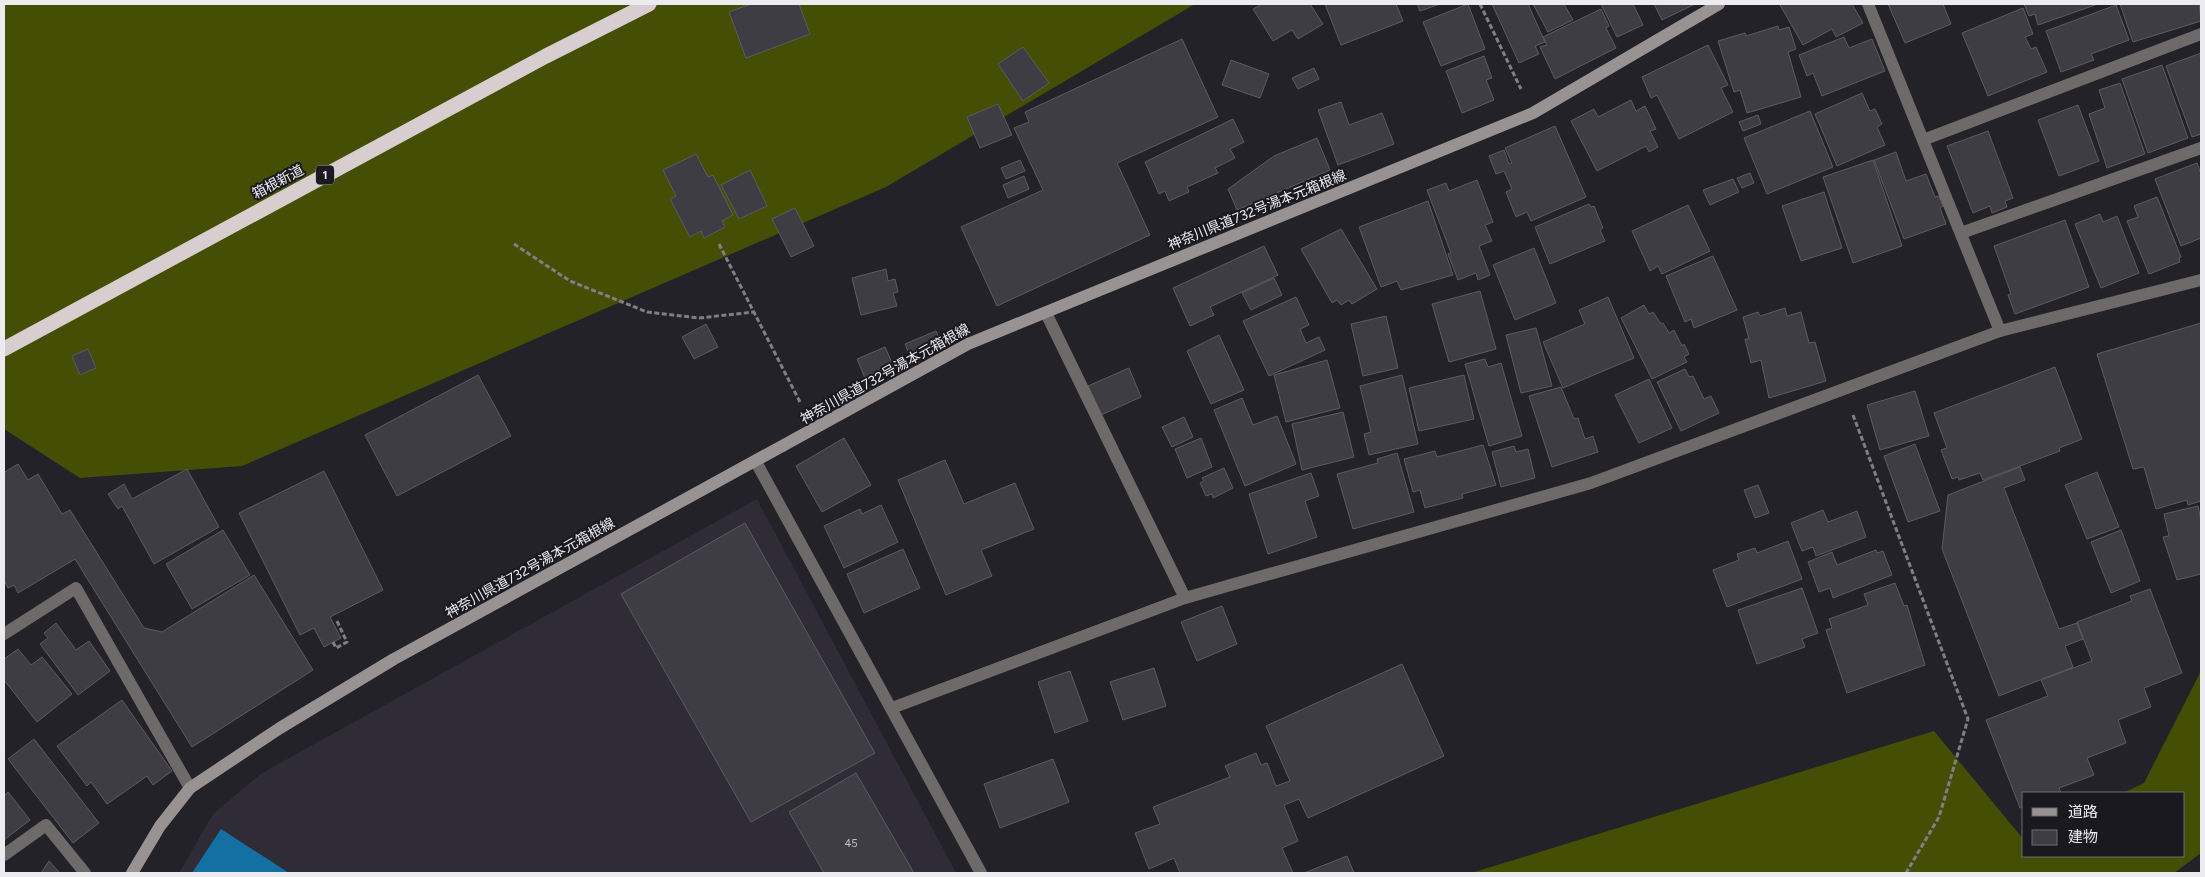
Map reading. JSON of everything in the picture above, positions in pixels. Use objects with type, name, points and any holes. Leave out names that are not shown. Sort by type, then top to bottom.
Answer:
[{"type":"highway","name":"箱根新道","points":[[4,349],[546,56],[648,4]]},
{"type":"main road","name":"神奈川県道732号湯本元箱根線","points":[[132,873],[160,826],[190,788],[280,728],[394,659],[968,344],[1533,113],[1719,4]]},
{"type":"street","points":[[1868,4],[2000,331]]},
{"type":"street","points":[[1923,140],[2201,34]]},
{"type":"street","points":[[1961,233],[2201,148]]},
{"type":"street","points":[[892,708],[1185,598],[1591,483],[2000,331],[2201,280]]},
{"type":"street","points":[[1046,313],[1185,598]]},
{"type":"street","points":[[756,462],[892,708],[980,873]]},
{"type":"street","points":[[4,634],[76,588],[190,788]]},
{"type":"street","points":[[4,855],[46,825],[85,873]]},
{"type":"path","points":[[1480,4],[1533,113]]},
{"type":"path","points":[[514,244],[570,281],[647,312],[699,318],[754,312]]},
{"type":"path","points":[[720,244],[814,430]]},
{"type":"path","points":[[1843,389],[1968,719],[1939,817],[1906,873]]},
{"type":"path","points":[[333,642],[336,648],[347,642],[336,619]]},
{"type":"shaded area","points":[[757,499],[956,873],[179,873],[213,814],[262,773]]},
{"type":"green space","points":[[4,4],[1195,4],[886,187],[242,466],[80,478],[4,429]]},
{"type":"green space","points":[[2201,671],[2201,853],[2174,873],[1471,873],[1934,731],[2022,838],[2022,857],[2185,857],[2185,792],[2125,792],[2144,783]]},
{"type":"water","points":[[221,829],[289,873],[192,873]]},
{"type":"building","points":[[751,4],[799,4],[810,34],[746,58],[729,12]]},
{"type":"building","points":[[1262,4],[1310,4],[1323,24],[1298,39],[1292,30],[1273,41],[1253,9]]},
{"type":"building","points":[[1325,4],[1396,4],[1403,21],[1341,45]]},
{"type":"building","points":[[1417,4],[1440,4],[1420,11]]},
{"type":"building","points":[[1468,4],[1485,49],[1441,66],[1423,22]]},
{"type":"building","points":[[1492,4],[1528,4],[1545,42],[1535,46],[1539,54],[1519,63]]},
{"type":"building","points":[[1533,4],[1564,4],[1573,20],[1548,32]]},
{"type":"building","points":[[1601,4],[1633,4],[1643,25],[1617,37]]},
{"type":"building","points":[[1654,4],[1695,4],[1662,20]]},
{"type":"building","points":[[1852,4],[1863,23],[1836,37],[1832,29],[1803,45],[1780,5]]},
{"type":"building","points":[[1888,4],[1943,4],[1951,24],[1905,43]]},
{"type":"building","points":[[2024,4],[2098,4],[2038,25],[2035,14],[2029,16]]},
{"type":"building","points":[[2120,4],[2199,4],[2201,21],[2133,42]]},
{"type":"building","points":[[2116,5],[2129,40],[2091,54],[2094,60],[2061,72],[2046,31]]},
{"type":"building","points":[[2023,8],[2033,34],[2025,37],[2031,49],[2036,47],[2047,72],[1988,96],[1962,33]]},
{"type":"building","points":[[1601,9],[1609,26],[1606,28],[1616,48],[1555,79],[1540,47],[1547,45],[1543,37]]},
{"type":"building","points":[[1778,26],[1779,30],[1789,27],[1796,49],[1788,52],[1801,97],[1747,113],[1740,90],[1734,92],[1718,41],[1745,33],[1746,36]]},
{"type":"building","points":[[1844,37],[1849,48],[1872,39],[1885,71],[1822,96],[1813,73],[1807,76],[1799,55]]},
{"type":"building","points":[[1182,39],[1218,117],[1117,163],[1150,235],[997,306],[961,227],[1043,190],[1014,128],[1029,122],[1025,112]]},
{"type":"building","points":[[1708,45],[1728,85],[1721,88],[1733,112],[1679,139],[1657,95],[1651,98],[1642,77]]},
{"type":"building","points":[[1023,47],[1049,83],[1023,101],[998,64]]},
{"type":"building","points":[[2201,53],[2201,134],[2192,137],[2166,66]]},
{"type":"building","points":[[1484,56],[1492,78],[1486,80],[1494,100],[1462,113],[1446,71]]},
{"type":"building","points":[[1231,60],[1269,74],[1260,98],[1222,85]]},
{"type":"building","points":[[2162,65],[2188,138],[2148,153],[2122,79]]},
{"type":"building","points":[[1314,68],[1319,79],[1298,89],[1292,78]]},
{"type":"building","points":[[2120,83],[2145,154],[2107,168],[2089,114],[2105,108],[2099,90]]},
{"type":"building","points":[[1862,93],[1870,111],[1875,109],[1882,124],[1877,127],[1885,145],[1837,166],[1815,114]]},
{"type":"building","points":[[1631,100],[1636,111],[1645,106],[1656,129],[1650,131],[1658,147],[1649,152],[1646,146],[1597,171],[1571,121],[1594,109],[1598,117]]},
{"type":"building","points":[[1341,102],[1349,125],[1382,113],[1394,144],[1338,165],[1318,110]]},
{"type":"building","points":[[998,104],[1012,135],[980,148],[967,117]]},
{"type":"building","points":[[2078,105],[2099,161],[2059,176],[2038,120]]},
{"type":"building","points":[[1810,111],[1833,167],[1767,194],[1744,138]]},
{"type":"building","points":[[1758,115],[1761,124],[1743,131],[1739,122]]},
{"type":"building","points":[[1233,119],[1244,142],[1230,149],[1235,158],[1215,168],[1218,173],[1187,187],[1189,192],[1169,201],[1165,191],[1159,194],[1145,162]]},
{"type":"building","points":[[1555,126],[1586,197],[1531,221],[1527,212],[1516,217],[1506,192],[1512,189],[1504,171],[1496,174],[1489,156],[1504,150],[1509,164],[1512,163],[1505,148]]},
{"type":"building","points":[[1988,131],[2013,198],[2005,201],[2007,207],[1992,213],[1990,206],[1973,213],[1947,146]]},
{"type":"building","points":[[1317,138],[1330,170],[1237,210],[1228,189],[1274,156]]},
{"type":"building","points":[[1896,152],[1906,181],[1926,174],[1935,197],[1939,196],[1943,206],[1940,208],[1946,224],[1904,239],[1874,160]]},
{"type":"building","points":[[696,154],[708,177],[713,175],[733,215],[722,221],[725,227],[704,238],[701,231],[690,237],[670,199],[676,196],[663,170]]},
{"type":"building","points":[[1020,160],[1025,171],[1006,179],[1001,168]]},
{"type":"building","points":[[1873,160],[1902,246],[1853,263],[1823,177]]},
{"type":"building","points":[[2197,163],[2201,174],[2201,238],[2181,246],[2155,179]]},
{"type":"building","points":[[750,170],[767,206],[739,219],[721,185]]},
{"type":"building","points":[[1750,173],[1754,183],[1742,188],[1737,178]]},
{"type":"building","points":[[1024,176],[1029,189],[1008,198],[1003,185]]},
{"type":"building","points":[[1733,179],[1739,192],[1710,205],[1703,190]]},
{"type":"building","points":[[1477,180],[1493,222],[1485,225],[1492,241],[1479,246],[1490,275],[1478,280],[1476,273],[1458,280],[1448,254],[1451,253],[1427,190],[1446,183],[1449,191]]},
{"type":"building","points":[[1824,192],[1842,248],[1801,261],[1782,206]]},
{"type":"building","points":[[2157,197],[2181,257],[2179,258],[2180,262],[2149,274],[2127,221],[2138,217],[2134,206]]},
{"type":"building","points":[[1428,201],[1453,275],[1401,290],[1397,281],[1381,287],[1359,227]]},
{"type":"building","points":[[1589,204],[1591,207],[1594,206],[1603,228],[1600,230],[1605,241],[1550,264],[1535,227]]},
{"type":"building","points":[[1688,205],[1710,251],[1662,274],[1658,266],[1650,271],[1632,231]]},
{"type":"building","points":[[795,208],[814,246],[791,257],[772,219]]},
{"type":"building","points":[[2100,214],[2103,222],[2117,216],[2139,273],[2101,288],[2075,224]]},
{"type":"building","points":[[2065,220],[2089,287],[2015,314],[2008,295],[2011,294],[1994,246]]},
{"type":"building","points":[[1341,229],[1377,289],[1352,304],[1349,300],[1341,305],[1337,300],[1332,303],[1301,249]]},
{"type":"building","points":[[1264,246],[1278,275],[1210,307],[1214,315],[1190,326],[1173,288]]},
{"type":"building","points":[[1534,248],[1556,303],[1515,320],[1493,265]]},
{"type":"building","points":[[1713,256],[1737,310],[1694,328],[1691,319],[1685,322],[1666,276]]},
{"type":"building","points":[[886,269],[888,281],[895,279],[898,292],[893,293],[897,306],[861,315],[852,278]]},
{"type":"building","points":[[1274,278],[1282,295],[1251,310],[1242,293]]},
{"type":"building","points":[[1480,291],[1496,349],[1449,362],[1432,304]]},
{"type":"building","points":[[1296,297],[1309,325],[1300,329],[1306,343],[1319,337],[1325,350],[1269,376],[1243,321]]},
{"type":"building","points":[[1608,297],[1634,358],[1563,388],[1543,342],[1585,324],[1579,310]]},
{"type":"building","points":[[1644,305],[1649,314],[1653,312],[1669,333],[1674,330],[1682,346],[1684,344],[1689,354],[1684,357],[1687,362],[1652,379],[1621,318]]},
{"type":"building","points":[[1785,308],[1787,316],[1801,312],[1809,343],[1815,342],[1826,381],[1769,398],[1761,360],[1751,363],[1745,339],[1749,339],[1743,317],[1758,312],[1760,316]]},
{"type":"building","points":[[1386,316],[1398,368],[1363,376],[1351,324]]},
{"type":"building","points":[[2201,323],[2201,501],[2188,505],[2187,500],[2156,509],[2144,467],[2133,469],[2097,354]]},
{"type":"building","points":[[706,324],[718,347],[694,359],[682,337]]},
{"type":"building","points":[[1536,328],[1552,386],[1521,393],[1506,335]]},
{"type":"building","points":[[936,331],[941,343],[910,356],[905,344]]},
{"type":"building","points":[[1219,335],[1244,390],[1211,404],[1187,351]]},
{"type":"building","points":[[885,347],[893,365],[865,378],[857,359]]},
{"type":"building","points":[[88,349],[96,368],[80,375],[72,356]]},
{"type":"building","points":[[1485,359],[1488,367],[1501,363],[1522,436],[1489,446],[1465,364]]},
{"type":"building","points":[[1327,360],[1340,408],[1286,422],[1274,375]]},
{"type":"building","points":[[2055,367],[2082,439],[2059,448],[2060,451],[1983,480],[1980,473],[1959,480],[1958,477],[1952,479],[1941,450],[1947,448],[1934,413]]},
{"type":"building","points":[[1129,368],[1141,397],[1101,415],[1088,386]]},
{"type":"building","points":[[1685,369],[1689,377],[1693,376],[1704,399],[1711,396],[1719,413],[1681,431],[1657,382]]},
{"type":"building","points":[[478,375],[511,436],[397,496],[365,435]]},
{"type":"building","points":[[1402,375],[1418,444],[1369,455],[1364,434],[1371,432],[1360,386]]},
{"type":"building","points":[[1464,375],[1474,419],[1419,431],[1409,388]]},
{"type":"building","points":[[1649,379],[1672,428],[1639,443],[1615,395]]},
{"type":"building","points":[[1561,387],[1574,419],[1578,418],[1585,439],[1593,436],[1598,452],[1552,467],[1529,396]]},
{"type":"building","points":[[1915,391],[1929,436],[1880,450],[1867,405]]},
{"type":"building","points":[[1242,398],[1253,425],[1277,416],[1296,464],[1245,486],[1214,410]]},
{"type":"building","points":[[1343,412],[1354,457],[1302,470],[1292,424]]},
{"type":"building","points":[[1184,417],[1193,437],[1172,447],[1162,427]]},
{"type":"building","points":[[844,438],[871,485],[822,512],[796,466]]},
{"type":"building","points":[[1201,438],[1212,467],[1187,478],[1175,449]]},
{"type":"building","points":[[1915,444],[1940,511],[1908,522],[1884,456]]},
{"type":"building","points":[[1483,445],[1496,485],[1462,494],[1463,498],[1425,508],[1420,490],[1413,492],[1404,459],[1435,451],[1437,457]]},
{"type":"building","points":[[1514,446],[1516,452],[1528,449],[1535,478],[1501,487],[1492,452]]},
{"type":"building","points":[[1397,453],[1414,512],[1353,529],[1337,474],[1378,463],[1377,459]]},
{"type":"building","points":[[945,460],[964,504],[1015,483],[1034,529],[981,550],[992,576],[946,595],[898,480]]},
{"type":"building","points":[[18,464],[28,480],[38,474],[62,514],[70,510],[144,628],[162,632],[254,575],[313,670],[192,747],[75,559],[18,593],[14,585],[8,588],[4,580],[4,470],[5,472]]},
{"type":"building","points":[[2020,467],[2025,480],[2004,488],[2059,629],[2077,623],[2083,639],[2065,646],[2073,667],[1999,696],[1942,549],[1948,495]]},
{"type":"building","points":[[1224,468],[1233,488],[1213,498],[1212,494],[1206,496],[1200,483],[1204,481],[1202,478]]},
{"type":"building","points":[[187,469],[219,527],[154,564],[122,506],[118,509],[108,494],[124,484],[132,499]]},
{"type":"building","points":[[324,471],[383,590],[330,617],[341,638],[324,647],[314,628],[300,635],[239,513]]},
{"type":"building","points":[[2097,472],[2119,527],[2087,539],[2065,485]]},
{"type":"building","points":[[1311,473],[1319,496],[1305,501],[1317,537],[1268,554],[1249,494]]},
{"type":"building","points":[[1758,485],[1769,513],[1755,518],[1744,490]]},
{"type":"building","points":[[881,505],[898,542],[844,568],[824,526],[860,509],[862,514]]},
{"type":"building","points":[[2198,506],[2201,521],[2201,574],[2177,580],[2163,537],[2169,536],[2164,514]]},
{"type":"building","points":[[1823,510],[1828,522],[1857,511],[1866,537],[1816,556],[1813,547],[1802,551],[1791,523]]},
{"type":"building","points":[[745,523],[875,753],[751,822],[621,594]]},
{"type":"building","points":[[223,530],[250,575],[192,609],[166,564]]},
{"type":"building","points":[[2121,530],[2140,581],[2111,593],[2091,542]]},
{"type":"building","points":[[1788,541],[1802,579],[1727,607],[1713,570],[1739,560],[1737,554],[1755,548],[1757,553]]},
{"type":"building","points":[[903,549],[920,588],[864,613],[847,574]]},
{"type":"building","points":[[1876,550],[1877,553],[1883,551],[1892,575],[1833,598],[1830,588],[1819,592],[1808,562],[1832,552],[1837,565]]},
{"type":"building","points":[[1895,583],[1904,606],[1907,605],[1925,665],[1847,693],[1826,630],[1832,628],[1829,619],[1868,605],[1864,594]]},
{"type":"building","points":[[1802,588],[1818,633],[1802,639],[1805,647],[1757,664],[1738,610]]},
{"type":"building","points":[[2150,589],[2182,673],[2144,688],[2151,707],[2118,720],[2126,743],[2087,758],[2094,775],[2059,788],[2061,792],[2022,792],[2022,808],[2020,808],[1986,720],[2048,696],[2041,680],[2092,661],[2077,622],[2132,601],[2130,596]]},
{"type":"building","points":[[1222,606],[1237,644],[1197,661],[1181,622]]},
{"type":"building","points":[[56,623],[76,650],[89,641],[110,671],[78,695],[40,644],[48,638],[44,633]]},
{"type":"building","points":[[18,649],[31,665],[42,657],[72,694],[37,722],[4,680],[4,659]]},
{"type":"building","points":[[1402,664],[1444,756],[1308,818],[1299,799],[1284,805],[1298,841],[1282,848],[1293,873],[1180,873],[1174,858],[1149,869],[1135,833],[1160,824],[1153,807],[1230,777],[1225,766],[1256,753],[1261,765],[1267,763],[1276,786],[1290,781],[1266,726]]},
{"type":"building","points":[[1154,668],[1166,706],[1123,720],[1110,682]]},
{"type":"building","points":[[1070,671],[1088,721],[1055,733],[1038,682]]},
{"type":"building","points":[[122,700],[172,771],[153,785],[147,776],[107,804],[91,782],[87,786],[57,746]]},
{"type":"building","points":[[34,739],[99,823],[73,843],[8,759]]},
{"type":"building","points":[[1053,759],[1069,802],[1000,828],[984,784]]},
{"type":"building","points":[[856,773],[914,873],[824,873],[789,812]]},
{"type":"building","points":[[8,792],[30,820],[4,840],[4,796]]},
{"type":"building","points":[[1347,856],[1354,873],[1304,873]]},
{"type":"building","points":[[49,861],[60,873],[41,873]]}]
